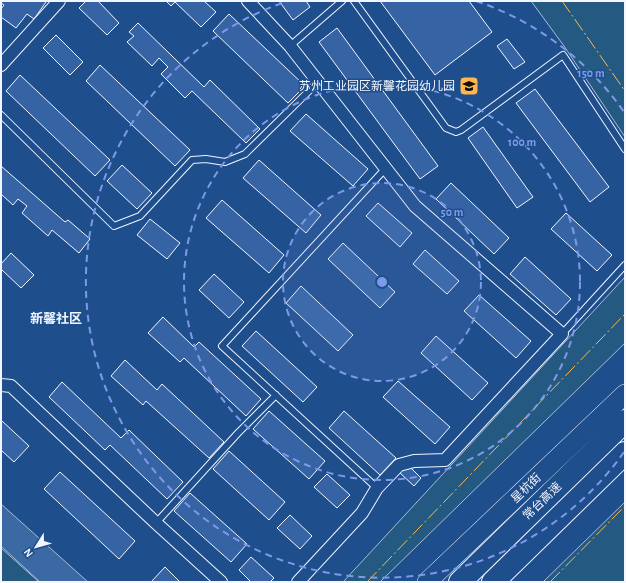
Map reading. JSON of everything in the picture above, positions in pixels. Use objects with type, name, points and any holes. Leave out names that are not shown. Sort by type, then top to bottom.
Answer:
[{"type":"highway","name":"常台高速","points":[[460,582],[625,421]]},
{"type":"highway","name":"常台高速","points":[[493,582],[625,453]]},
{"type":"main road","name":"星杭街","points":[[427,582],[625,394]]},
{"type":"main road","points":[[496,582],[625,460]]},
{"type":"street","points":[[1,65],[59,1]]},
{"type":"street","points":[[248,1],[290,46],[415,206],[562,334],[445,460],[414,461],[399,465],[377,488],[362,513],[298,582]]},
{"type":"street","points":[[1,385],[11,386],[156,523],[221,582]]},
{"type":"lane","points":[[290,46],[342,1]]},
{"type":"lane","points":[[354,1],[446,128],[456,132],[461,130],[563,55],[625,149]]},
{"type":"lane","points":[[1,115],[114,226],[140,216],[192,160],[206,159],[225,162],[245,154],[318,82]]},
{"type":"lane","points":[[377,488],[222,346],[386,168]]},
{"type":"lane","points":[[562,334],[625,265]]},
{"type":"lane","points":[[156,523],[238,433],[276,395]]},
{"type":"shaded area","points":[[531,1],[625,1],[625,137],[564,46]]},
{"type":"shaded area","points":[[625,277],[625,343],[380,582],[343,582]]},
{"type":"shaded area","points":[[625,502],[625,582],[543,582]]},
{"type":"shaded area","points":[[1,504],[88,582],[40,582],[1,546]]},
{"type":"shaded area","points":[[1,548],[39,582],[1,582]]},
{"type":"building","points":[[1,1],[46,2],[34,19],[27,14],[16,28],[1,17],[1,9],[4,5]]},
{"type":"building","points":[[86,1],[98,1],[119,23],[107,35],[79,8]]},
{"type":"building","points":[[166,1],[204,1],[216,12],[201,27],[175,2],[171,6]]},
{"type":"building","points":[[279,1],[306,1],[310,7],[293,20]]},
{"type":"building","points":[[380,1],[469,1],[492,32],[435,75]]},
{"type":"building","points":[[229,14],[305,86],[288,103],[213,31]]},
{"type":"building","points":[[138,23],[204,87],[210,80],[260,129],[246,143],[192,91],[185,98],[161,74],[168,67],[159,58],[152,66],[127,42],[134,36],[129,32]]},
{"type":"building","points":[[337,28],[438,166],[420,179],[319,42]]},
{"type":"building","points":[[56,35],[83,62],[70,75],[43,48]]},
{"type":"building","points":[[507,39],[525,62],[514,69],[497,46]]},
{"type":"building","points":[[100,65],[190,150],[175,166],[86,81]]},
{"type":"building","points":[[20,75],[110,160],[95,176],[6,91]]},
{"type":"building","points":[[535,89],[609,187],[590,202],[516,103]]},
{"type":"building","points":[[306,114],[368,169],[353,186],[290,131]]},
{"type":"building","points":[[483,127],[533,197],[517,208],[468,138]]},
{"type":"building","points":[[259,160],[321,215],[306,233],[243,178]]},
{"type":"building","points":[[122,165],[152,193],[137,209],[107,181]]},
{"type":"building","points":[[1,166],[65,222],[68,220],[90,239],[79,253],[52,230],[48,236],[22,213],[27,206],[18,199],[13,205],[1,194]]},
{"type":"building","points":[[451,183],[509,238],[494,254],[436,199]]},
{"type":"building","points":[[222,200],[284,255],[269,273],[206,218]]},
{"type":"building","points":[[378,203],[412,233],[400,247],[366,216]]},
{"type":"building","points":[[566,213],[612,255],[597,271],[551,229]]},
{"type":"building","points":[[150,219],[180,243],[167,259],[137,235]]},
{"type":"building","points":[[343,243],[395,292],[380,308],[328,259]]},
{"type":"building","points":[[425,250],[459,281],[447,294],[413,264]]},
{"type":"building","points":[[11,253],[34,275],[21,288],[1,269],[1,264]]},
{"type":"building","points":[[525,257],[571,299],[556,315],[510,274]]},
{"type":"building","points":[[214,274],[244,302],[229,318],[199,290]]},
{"type":"building","points":[[301,286],[353,335],[338,351],[286,303]]},
{"type":"building","points":[[479,295],[531,341],[516,358],[464,311]]},
{"type":"building","points":[[163,317],[194,347],[199,342],[261,399],[246,416],[184,358],[180,362],[148,333]]},
{"type":"building","points":[[256,331],[317,387],[303,402],[242,346]]},
{"type":"building","points":[[436,336],[488,383],[472,400],[421,353]]},
{"type":"building","points":[[125,360],[157,390],[162,384],[224,442],[209,458],[146,401],[143,405],[111,376]]},
{"type":"building","points":[[398,381],[450,427],[435,444],[383,397]]},
{"type":"building","points":[[62,382],[121,438],[129,430],[183,482],[167,499],[110,445],[105,450],[49,397]]},
{"type":"building","points":[[269,411],[325,461],[309,479],[253,429]]},
{"type":"building","points":[[344,411],[396,458],[380,475],[329,428]]},
{"type":"building","points":[[1,420],[29,446],[14,462],[1,450]]},
{"type":"building","points":[[229,451],[285,502],[269,520],[213,469]]},
{"type":"building","points":[[408,465],[421,478],[414,486],[400,473]]},
{"type":"building","points":[[60,472],[135,541],[119,559],[44,489]]},
{"type":"building","points":[[327,474],[350,495],[337,508],[314,487]]},
{"type":"building","points":[[190,493],[247,544],[231,562],[174,511]]},
{"type":"building","points":[[290,515],[312,536],[300,549],[277,528]]},
{"type":"building","points":[[251,557],[274,578],[270,582],[251,582],[239,570]]},
{"type":"building","points":[[165,567],[180,582],[151,582]]},
{"type":"power","points":[[562,1],[625,91]]},
{"type":"power","points":[[367,582],[625,314]]},
{"type":"power","points":[[550,582],[625,506]]},
{"type":"place","name":"苏州工业园区新馨花园幼儿园","points":[[469,86]]},
{"type":"district","name":"新馨社区","points":[[56,319]]}]
